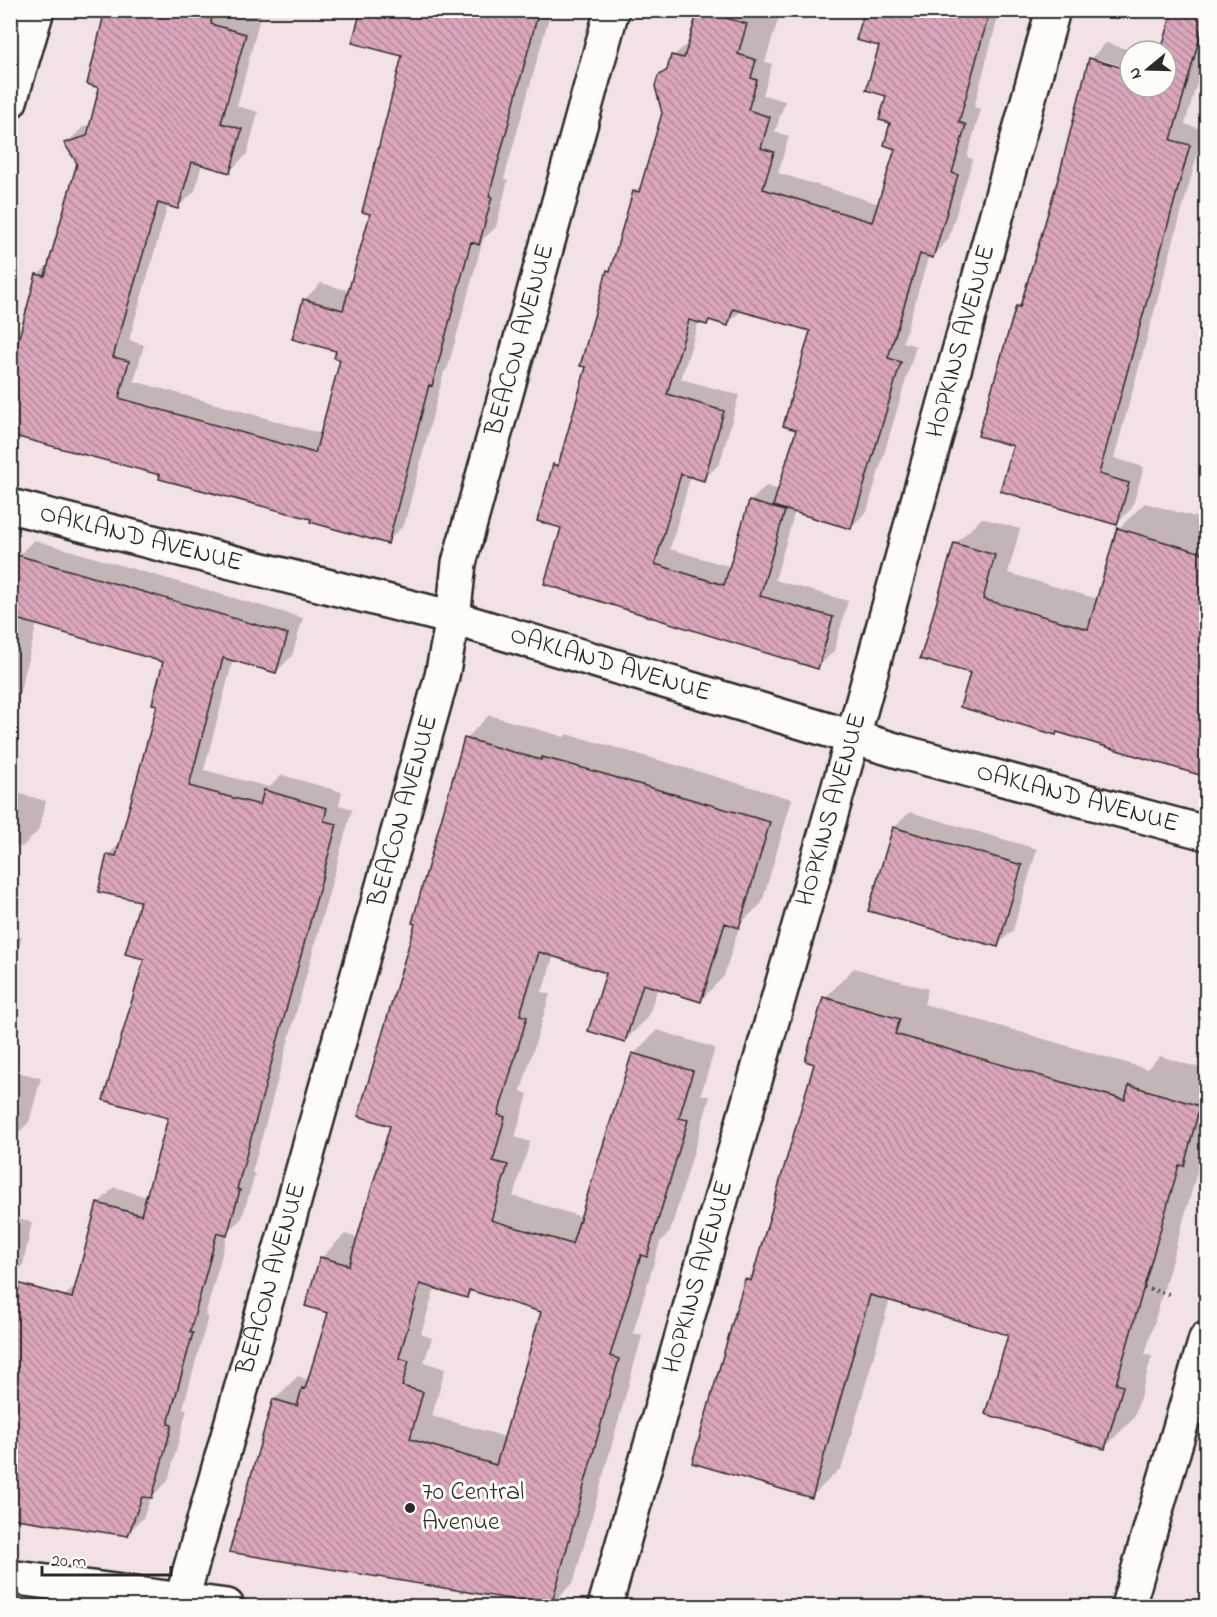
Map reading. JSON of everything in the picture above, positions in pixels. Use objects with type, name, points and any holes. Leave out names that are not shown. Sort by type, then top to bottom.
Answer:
[{"type":"street","points":[[10,101],[37,10]]},
{"type":"street","name":"BEACON AVENUE","points":[[181,1603],[442,676],[453,618],[459,563],[612,10]]},
{"type":"street","name":"HOPKINS AVENUE","points":[[605,1606],[853,737],[1053,10]]},
{"type":"street","name":"OAKLAND AVENUE","points":[[10,507],[453,618],[853,737],[1206,832]]},
{"type":"street","points":[[1128,1606],[1206,1339]]},
{"type":"street","points":[[10,1577],[181,1603],[227,1606]]},
{"type":"path","points":[[1144,1288],[1173,1295]]},
{"type":"building","points":[[105,10],[189,10],[212,17],[211,24],[246,34],[221,123],[242,129],[230,173],[192,162],[178,209],[158,203],[113,357],[129,361],[119,398],[315,453],[340,360],[334,358],[336,351],[292,339],[303,299],[343,310],[370,214],[362,212],[402,56],[352,43],[361,10],[539,10],[489,196],[492,197],[479,245],[471,242],[432,386],[429,385],[388,544],[310,522],[311,519],[159,479],[160,475],[10,435],[10,371],[36,274],[45,276],[77,163],[64,143],[87,136],[99,88],[87,84]]},
{"type":"building","points":[[698,10],[747,24],[738,54],[756,60],[751,78],[757,80],[748,110],[770,117],[761,148],[774,152],[763,189],[872,222],[895,149],[884,145],[890,123],[879,120],[886,96],[866,90],[879,46],[856,40],[865,10],[990,10],[959,122],[966,125],[952,173],[958,175],[933,258],[920,254],[888,358],[901,362],[851,529],[773,506],[796,430],[783,426],[810,331],[733,309],[728,326],[709,320],[707,325],[689,320],[667,394],[724,411],[704,481],[681,474],[655,564],[724,585],[749,501],[785,511],[760,596],[833,617],[818,669],[544,584],[561,528],[537,521],[553,464],[558,466],[586,367],[580,366],[607,270],[610,271],[633,191],[639,192],[662,113],[655,86],[658,76],[667,70],[671,55],[684,58]]},
{"type":"building","points":[[1173,10],[1206,10],[1171,140],[1190,145],[1099,474],[1129,483],[1117,525],[1000,491],[1013,446],[978,436],[1016,306],[1020,307],[1060,172],[1089,58],[1118,66],[1118,99],[1178,99],[1178,39],[1165,39]]},
{"type":"building","points":[[1117,528],[1206,554],[1206,777],[1057,732],[1056,735],[960,707],[970,673],[920,659],[954,543],[995,555],[983,599],[1088,629]]},
{"type":"building","points":[[17,555],[288,634],[276,673],[223,658],[189,786],[260,805],[264,790],[327,808],[324,821],[337,824],[237,1189],[240,1190],[227,1236],[217,1233],[190,1332],[193,1333],[168,1424],[172,1425],[152,1498],[142,1497],[128,1536],[10,1518],[10,1281],[72,1298],[97,1203],[141,1215],[168,1118],[103,1100],[144,959],[125,954],[140,901],[98,892],[107,854],[116,856],[157,705],[152,704],[163,662],[10,617],[10,576]]},
{"type":"building","points":[[464,738],[541,760],[542,757],[583,768],[770,822],[739,928],[725,923],[701,1002],[643,984],[625,1042],[588,1031],[606,973],[539,952],[520,1015],[527,1017],[498,1115],[505,1117],[493,1161],[508,1165],[491,1220],[572,1244],[632,1053],[693,1071],[679,1118],[688,1120],[647,1257],[641,1255],[610,1356],[619,1359],[551,1606],[229,1552],[273,1399],[297,1406],[302,1388],[305,1389],[328,1313],[305,1306],[320,1257],[349,1265],[390,1126],[358,1116],[415,924],[412,923]],"holes":[[[420,1284],[467,1298],[469,1290],[541,1312],[496,1465],[410,1439],[423,1392],[402,1386],[409,1361],[399,1358]]]},
{"type":"building","points":[[893,827],[1022,865],[998,947],[868,911]]},
{"type":"building","points":[[823,997],[900,1019],[895,1034],[1125,1100],[1129,1085],[1200,1106],[1184,1166],[1179,1165],[1116,1384],[1123,1386],[1105,1449],[985,1414],[1008,1335],[870,1295],[812,1498],[692,1463],[745,1279],[751,1281],[814,1064],[805,1061]]},
{"type":"place","name":"70 Central Avenue","points":[[410,1508]]}]
